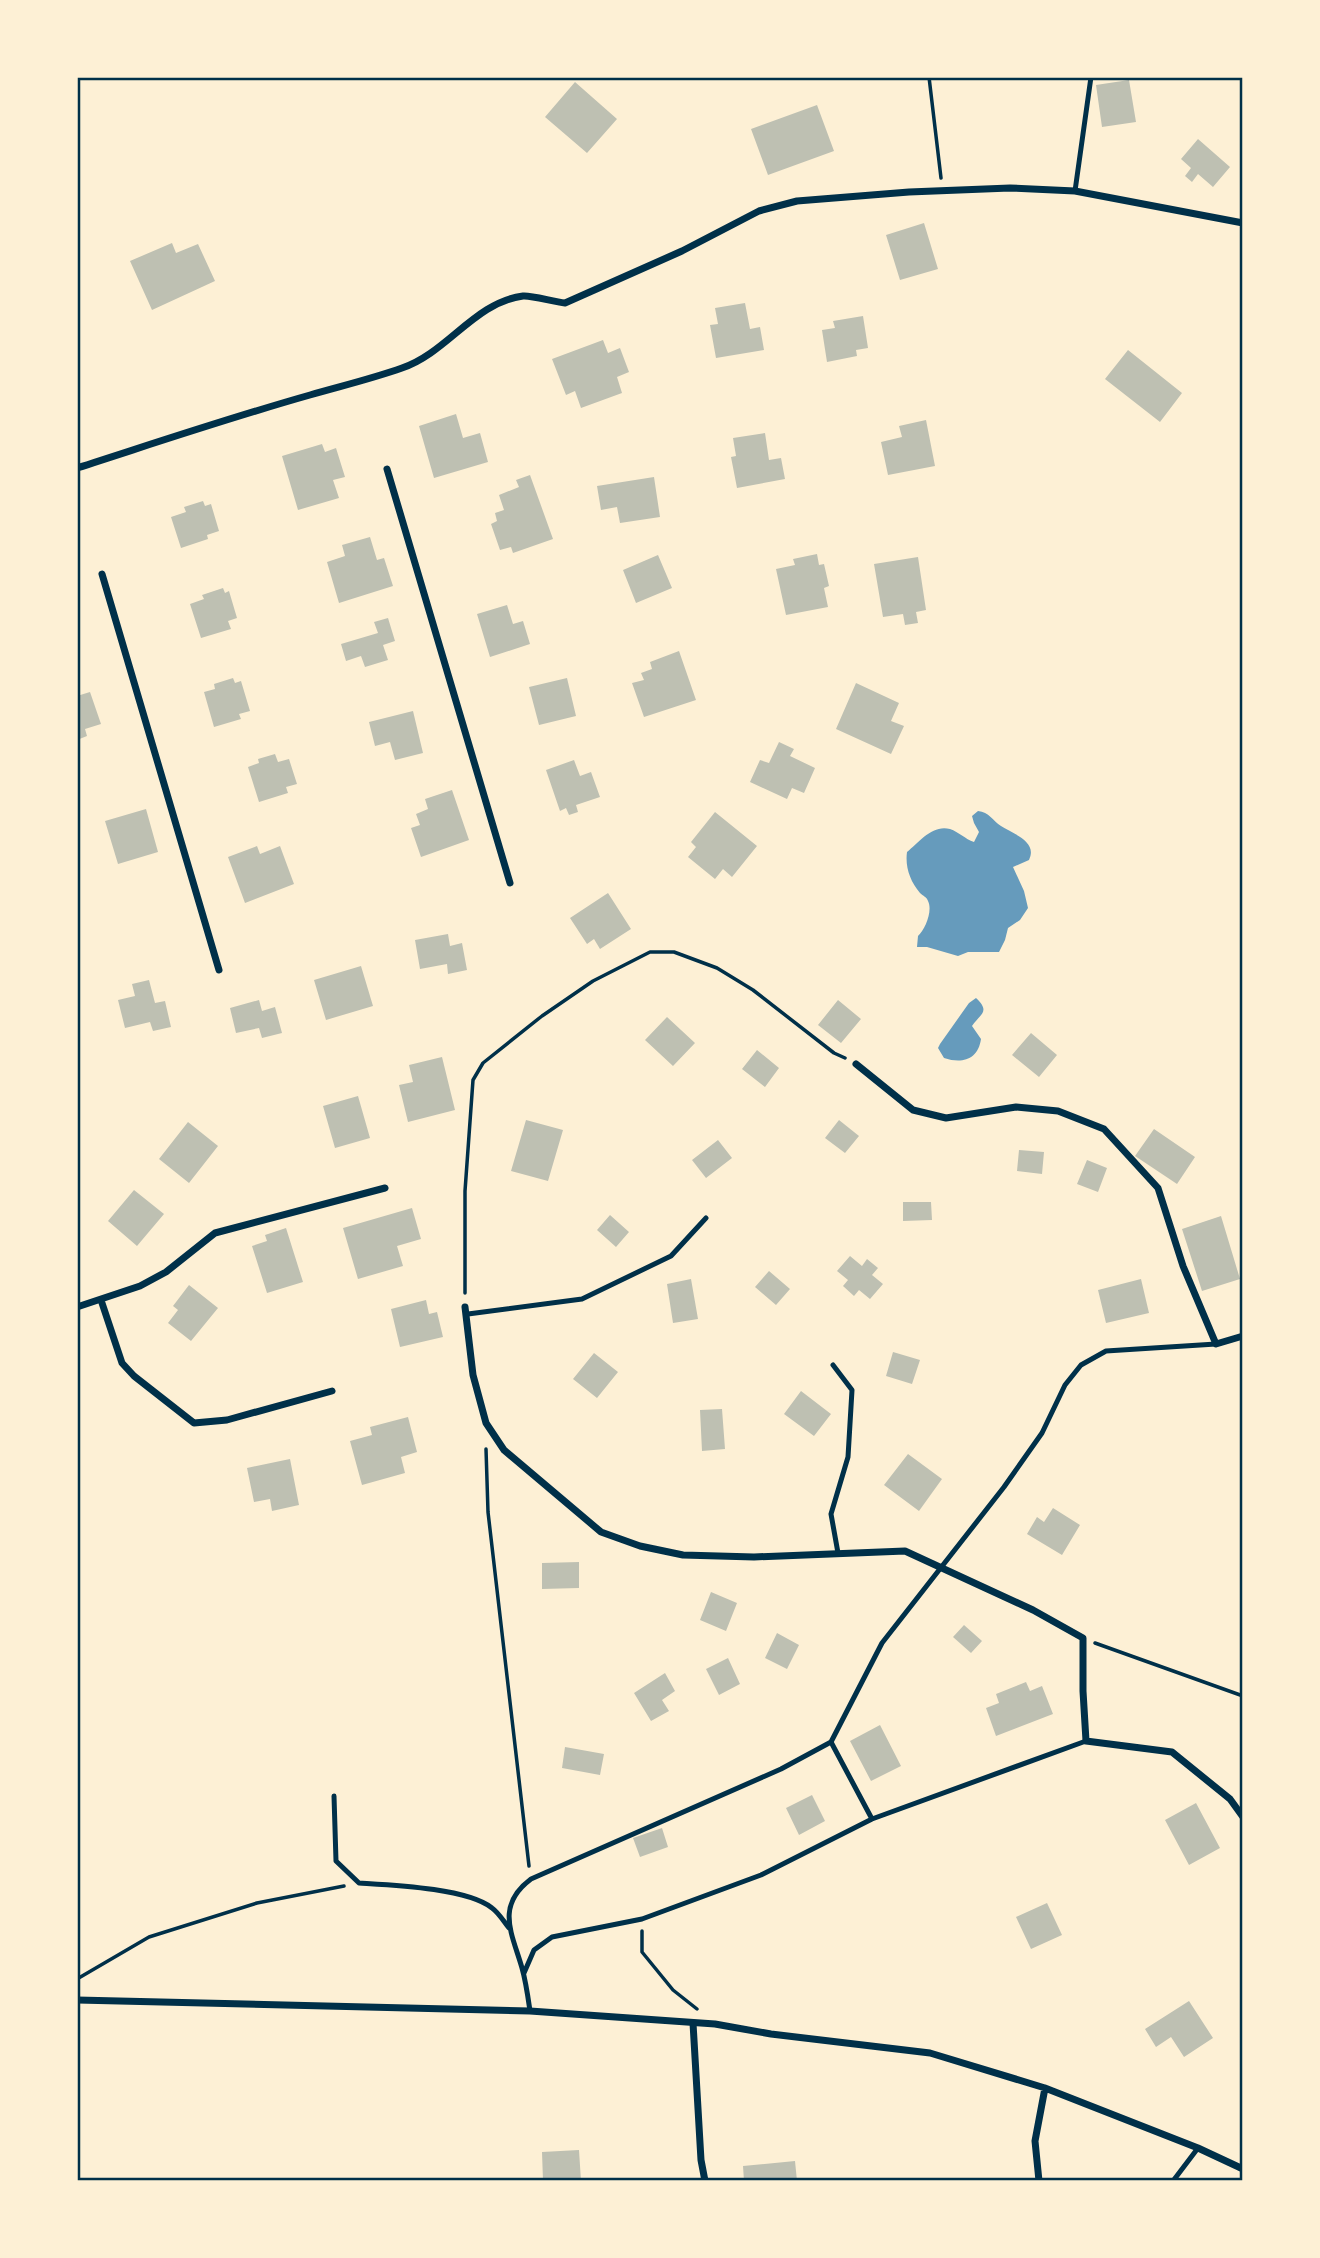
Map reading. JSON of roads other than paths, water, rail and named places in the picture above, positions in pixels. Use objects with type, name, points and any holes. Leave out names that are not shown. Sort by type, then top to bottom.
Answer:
[{"type":"street","points":[[77,468],[405,367],[428,356],[461,329],[508,300],[527,295],[548,302],[565,303],[682,251],[759,211],[797,201],[1010,188],[1075,191],[1243,223]]},
{"type":"street","points":[[387,469],[510,883]]},
{"type":"street","points":[[102,574],[219,970]]},
{"type":"street","points":[[856,1064],[913,1110],[946,1118],[1016,1107],[1058,1111],[1104,1129],[1158,1188],[1183,1266],[1216,1344],[1243,1336]]},
{"type":"street","points":[[77,1307],[140,1286],[166,1272],[215,1233],[385,1188]]},
{"type":"street","points":[[102,1300],[122,1363],[134,1376],[194,1423],[227,1420],[332,1391]]},
{"type":"street","points":[[467,1310],[473,1376],[486,1423],[504,1450],[601,1532],[640,1546],[683,1555],[754,1557],[905,1551],[942,1567],[1033,1610],[1083,1638],[1087,1741],[1172,1752],[1230,1799],[1243,1817]]},
{"type":"street","points":[[77,2000],[530,2011],[715,2024],[771,2034],[930,2053],[1045,2088],[1198,2148],[1243,2169]]},
{"type":"street","points":[[693,2023],[701,2160],[705,2181]]},
{"type":"street","points":[[1038,2181],[1035,2141],[1045,2088]]},
{"type":"lane","points":[[1075,191],[1091,77]]},
{"type":"lane","points":[[467,1310],[582,1299],[671,1256],[706,1218]]},
{"type":"lane","points":[[530,2011],[524,1973],[509,1928],[508,1913],[513,1896],[521,1886],[531,1879],[781,1769],[831,1742],[882,1643],[1004,1487],[1042,1433],[1065,1385],[1081,1365],[1106,1351],[1216,1344]]},
{"type":"lane","points":[[833,1365],[852,1390],[848,1457],[831,1514],[838,1553]]},
{"type":"lane","points":[[524,1973],[534,1950],[552,1937],[642,1919],[761,1875],[873,1819],[1087,1741]]},
{"type":"lane","points":[[831,1742],[873,1819]]},
{"type":"lane","points":[[334,1796],[336,1861],[359,1884],[411,1886],[474,1899],[494,1909],[509,1928]]},
{"type":"lane","points":[[1173,2181],[1198,2148]]},
{"type":"water","points":[[978,811],[1023,839],[1030,848],[1029,860],[1013,867],[1028,908],[1020,920],[1008,928],[999,952],[968,952],[958,956],[927,947],[917,947],[918,936],[928,920],[930,910],[927,898],[920,893],[911,879],[907,852],[932,831],[944,828],[974,842],[979,832],[972,816]]},
{"type":"water","points":[[976,998],[983,1010],[972,1026],[981,1039],[976,1052],[963,1060],[944,1058],[938,1048],[940,1044],[969,1003]]}]
